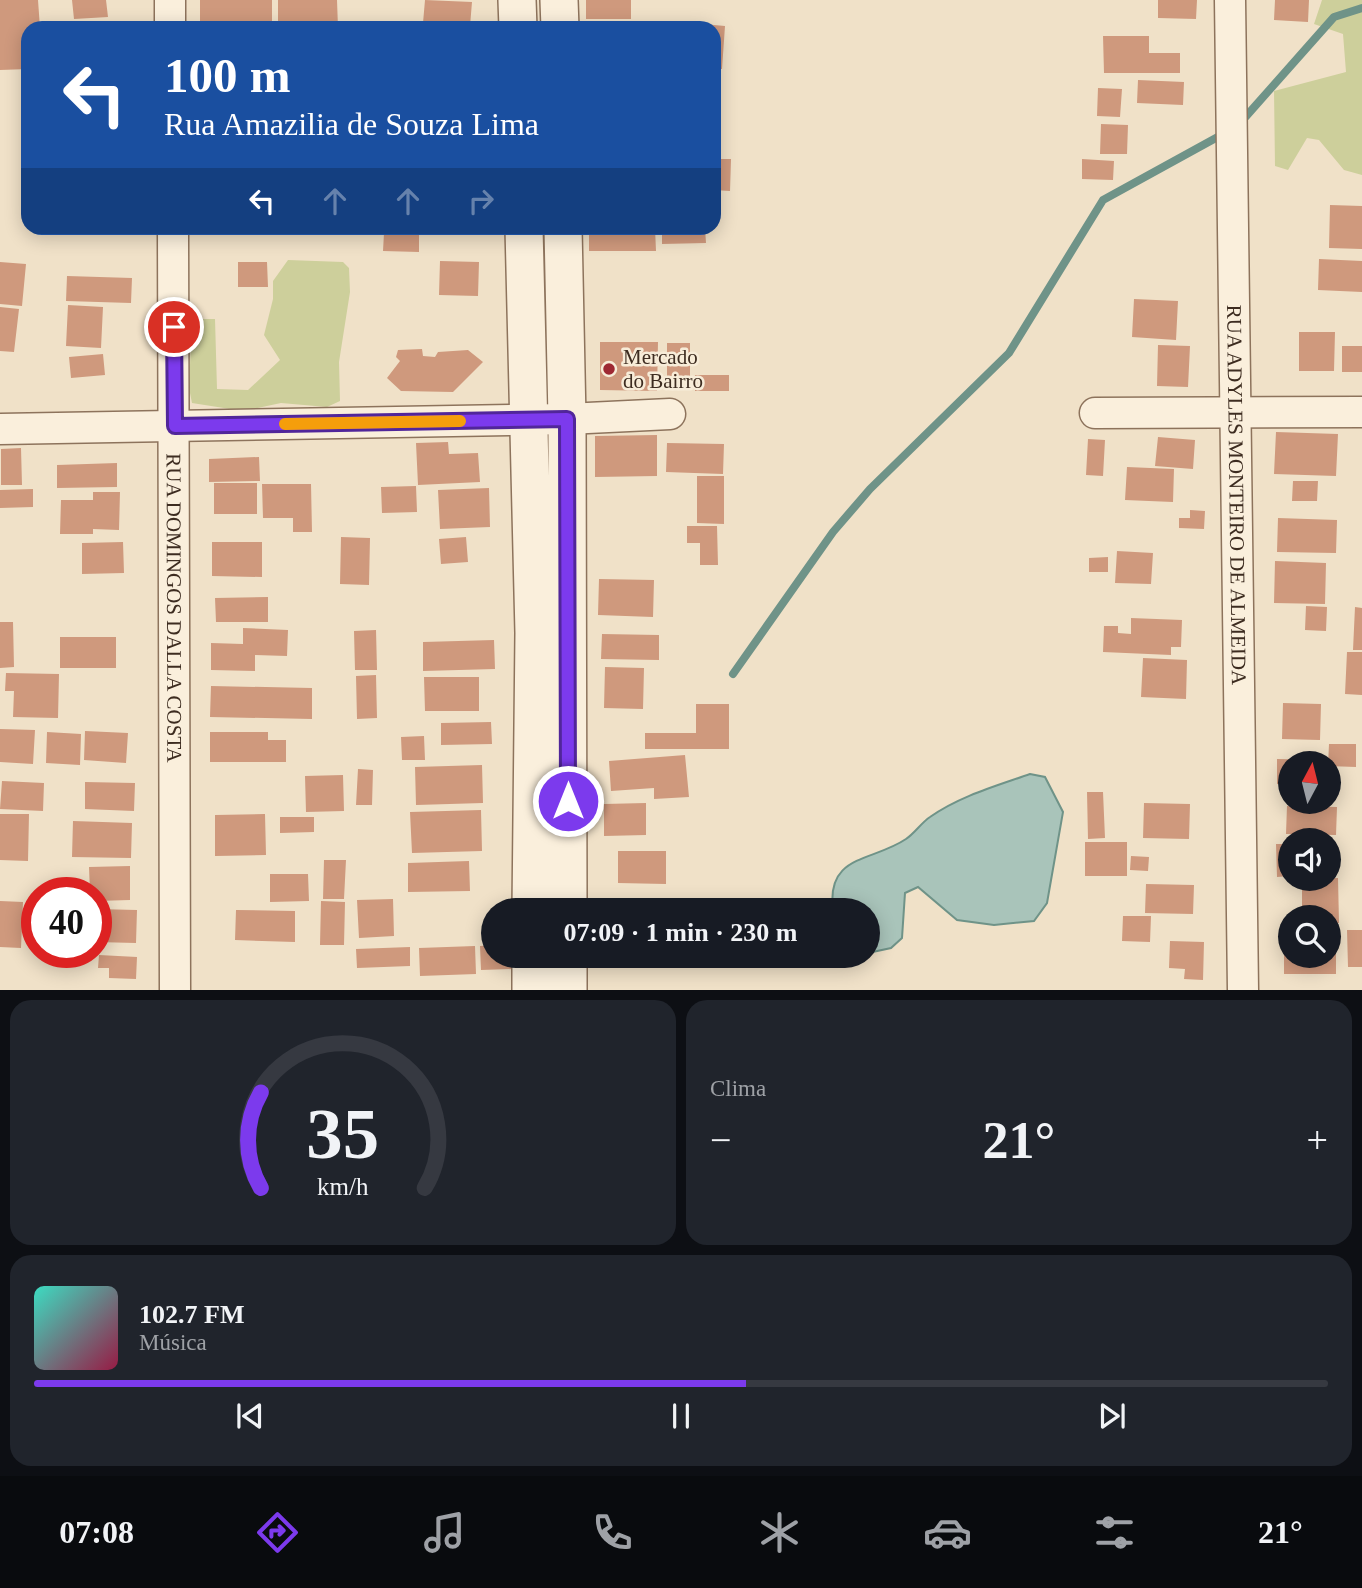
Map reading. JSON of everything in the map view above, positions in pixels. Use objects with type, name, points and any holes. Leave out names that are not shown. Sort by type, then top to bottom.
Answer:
[{"type":"street","points":[[170,0],[170,21]]},
{"type":"street","points":[[517,0],[518,21]]},
{"type":"street","points":[[559,0],[560,21]]},
{"type":"street","name":"RUA ADYLES MONTEIRO DE ALMEIDA","points":[[1230,0],[1242,989]]},
{"type":"street","name":"RUA DOMINGOS DALLA COSTA","points":[[173,235],[175,989]]},
{"type":"street","points":[[524,235],[534,633],[531,898]]},
{"type":"street","points":[[564,235],[568,898]]},
{"type":"street","points":[[1095,413],[1362,412]]},
{"type":"street","points":[[0,429],[530,420],[670,414]]},
{"type":"street","points":[[531,968],[531,989]]},
{"type":"street","points":[[568,968],[568,989]]},
{"type":"green space","points":[[1322,0],[1362,0],[1362,175],[1344,170],[1319,140],[1307,138],[1288,170],[1275,166],[1274,91],[1346,72],[1343,34],[1314,24]]},
{"type":"green space","points":[[288,260],[343,262],[349,268],[350,292],[339,362],[340,401],[327,407],[281,403],[243,411],[192,403],[189,388],[192,319],[215,319],[217,389],[248,390],[280,360],[264,335],[273,299],[273,281]]},
{"type":"water","points":[[1030,774],[1045,777],[1063,812],[1047,903],[1034,921],[994,925],[957,920],[918,887],[905,893],[902,938],[891,948],[880,950],[880,898],[833,898],[837,879],[844,869],[854,862],[906,839],[927,819],[978,792]]},
{"type":"building","points":[[0,0],[38,0],[40,21],[21,21],[21,69],[0,70]]},
{"type":"building","points":[[72,0],[106,0],[108,17],[74,19]]},
{"type":"building","points":[[200,0],[272,0],[272,21],[200,21]]},
{"type":"building","points":[[278,0],[337,0],[338,21],[278,21]]},
{"type":"building","points":[[425,0],[472,2],[470,21],[423,21]]},
{"type":"building","points":[[586,0],[631,0],[631,19],[586,19]]},
{"type":"building","points":[[1158,0],[1197,0],[1196,19],[1158,18]]},
{"type":"building","points":[[1275,0],[1309,0],[1308,22],[1274,20]]},
{"type":"building","points":[[721,26],[725,26],[721,69]]},
{"type":"building","points":[[1103,36],[1149,36],[1149,53],[1180,53],[1180,73],[1104,73]]},
{"type":"building","points":[[1138,80],[1184,82],[1183,105],[1137,103]]},
{"type":"building","points":[[1098,88],[1122,89],[1120,117],[1097,116]]},
{"type":"building","points":[[1101,124],[1128,125],[1127,154],[1100,154]]},
{"type":"building","points":[[721,159],[731,159],[730,191],[721,190]]},
{"type":"building","points":[[1082,159],[1114,161],[1113,180],[1082,179]]},
{"type":"building","points":[[1330,205],[1362,206],[1362,249],[1329,248]]},
{"type":"building","points":[[384,235],[419,235],[419,252],[383,251]]},
{"type":"building","points":[[589,235],[655,235],[656,251],[589,251]]},
{"type":"building","points":[[662,235],[705,235],[706,243],[662,244]]},
{"type":"building","points":[[1319,259],[1362,261],[1362,292],[1318,290]]},
{"type":"building","points":[[440,261],[479,262],[478,296],[439,295]]},
{"type":"building","points":[[0,262],[26,264],[22,306],[0,304]]},
{"type":"building","points":[[238,262],[267,262],[268,287],[238,287]]},
{"type":"building","points":[[67,276],[132,278],[131,303],[66,301]]},
{"type":"building","points":[[1134,299],[1178,301],[1176,340],[1132,337]]},
{"type":"building","points":[[68,305],[103,307],[101,348],[66,346]]},
{"type":"building","points":[[0,307],[19,309],[14,352],[0,351]]},
{"type":"building","points":[[1299,332],[1335,332],[1334,371],[1299,371]]},
{"type":"building","points":[[600,342],[658,342],[657,391],[600,390]]},
{"type":"building","points":[[667,343],[690,343],[690,376],[667,376]]},
{"type":"building","points":[[1158,345],[1190,346],[1188,387],[1157,386]]},
{"type":"building","points":[[1342,346],[1362,346],[1362,372],[1342,372]]},
{"type":"building","points":[[422,349],[423,356],[435,357],[438,352],[468,350],[483,362],[453,392],[401,391],[387,378],[400,361],[396,357],[398,350]]},
{"type":"building","points":[[103,354],[105,375],[71,378],[69,357]]},
{"type":"building","points":[[695,375],[729,375],[729,391],[695,391]]},
{"type":"building","points":[[1276,432],[1338,434],[1336,476],[1274,474]]},
{"type":"building","points":[[657,435],[657,476],[595,477],[595,436]]},
{"type":"building","points":[[1158,437],[1195,440],[1193,469],[1155,466]]},
{"type":"building","points":[[1088,439],[1105,440],[1103,476],[1086,475]]},
{"type":"building","points":[[448,442],[449,454],[478,453],[480,482],[418,485],[416,443]]},
{"type":"building","points":[[667,443],[724,444],[723,474],[666,472]]},
{"type":"building","points":[[21,448],[22,485],[1,485],[1,449]]},
{"type":"building","points":[[259,457],[260,481],[209,482],[209,459]]},
{"type":"building","points":[[117,463],[117,487],[57,488],[57,465]]},
{"type":"building","points":[[1127,467],[1174,469],[1173,502],[1125,500]]},
{"type":"building","points":[[697,476],[724,476],[724,524],[697,523]]},
{"type":"building","points":[[1293,481],[1318,481],[1317,501],[1292,501]]},
{"type":"building","points":[[214,483],[257,483],[257,514],[214,514]]},
{"type":"building","points":[[262,484],[311,484],[312,532],[293,532],[293,518],[263,518]]},
{"type":"building","points":[[416,486],[417,512],[382,513],[381,487]]},
{"type":"building","points":[[489,488],[490,527],[440,529],[438,490]]},
{"type":"building","points":[[33,489],[33,507],[0,508],[0,490]]},
{"type":"building","points":[[93,492],[120,492],[119,530],[93,529],[93,534],[60,534],[61,500],[93,500]]},
{"type":"building","points":[[1190,510],[1205,511],[1204,529],[1179,528],[1179,518],[1190,518]]},
{"type":"building","points":[[1278,518],[1337,520],[1336,553],[1277,552]]},
{"type":"building","points":[[687,526],[717,526],[718,565],[700,565],[700,543],[687,543]]},
{"type":"building","points":[[341,537],[370,538],[369,585],[340,584]]},
{"type":"building","points":[[466,537],[468,562],[441,564],[439,539]]},
{"type":"building","points":[[123,542],[124,573],[82,574],[82,543]]},
{"type":"building","points":[[212,542],[262,542],[262,577],[212,576]]},
{"type":"building","points":[[1117,551],[1153,553],[1151,584],[1115,583]]},
{"type":"building","points":[[1108,557],[1108,572],[1089,572],[1089,558]]},
{"type":"building","points":[[1275,561],[1326,563],[1325,604],[1274,603]]},
{"type":"building","points":[[599,579],[654,580],[653,617],[598,615]]},
{"type":"building","points":[[268,597],[268,622],[216,622],[215,598]]},
{"type":"building","points":[[1306,606],[1327,607],[1326,631],[1305,630]]},
{"type":"building","points":[[1355,607],[1362,608],[1362,650],[1353,650]]},
{"type":"building","points":[[1131,618],[1182,620],[1181,647],[1171,647],[1171,655],[1103,652],[1104,626],[1118,626],[1118,633],[1131,634]]},
{"type":"building","points":[[0,622],[13,622],[14,667],[0,668]]},
{"type":"building","points":[[243,628],[288,630],[287,656],[255,655],[255,671],[211,670],[211,643],[243,644]]},
{"type":"building","points":[[376,630],[377,670],[355,670],[354,631]]},
{"type":"building","points":[[602,634],[659,635],[659,660],[601,659]]},
{"type":"building","points":[[60,637],[116,637],[116,668],[60,668]]},
{"type":"building","points":[[494,640],[495,669],[423,671],[423,642]]},
{"type":"building","points":[[1347,652],[1362,652],[1362,695],[1345,694]]},
{"type":"building","points":[[1143,658],[1187,660],[1186,699],[1141,697]]},
{"type":"building","points":[[605,667],[644,668],[643,709],[604,708]]},
{"type":"building","points":[[6,673],[59,674],[58,718],[13,717],[14,691],[5,691]]},
{"type":"building","points":[[376,675],[377,718],[357,719],[356,676]]},
{"type":"building","points":[[424,677],[479,677],[479,711],[425,711]]},
{"type":"building","points":[[211,686],[312,688],[312,719],[210,717]]},
{"type":"building","points":[[1283,703],[1321,704],[1320,740],[1282,739]]},
{"type":"building","points":[[696,704],[729,704],[729,749],[645,749],[645,733],[696,733]]},
{"type":"building","points":[[491,722],[492,744],[441,745],[441,723]]},
{"type":"building","points":[[0,729],[35,730],[33,764],[0,762]]},
{"type":"building","points":[[85,731],[128,733],[126,763],[84,760]]},
{"type":"building","points":[[47,732],[81,734],[80,765],[46,763]]},
{"type":"building","points":[[210,732],[268,732],[268,740],[286,740],[286,762],[210,762]]},
{"type":"building","points":[[424,736],[425,760],[402,760],[401,737]]},
{"type":"building","points":[[1329,744],[1356,744],[1356,767],[1341,766],[1341,751],[1329,751]]},
{"type":"building","points":[[685,755],[689,797],[654,799],[654,788],[611,791],[609,761]]},
{"type":"building","points":[[482,765],[483,803],[416,805],[415,767]]},
{"type":"building","points":[[358,769],[373,770],[372,805],[356,805]]},
{"type":"building","points":[[343,775],[344,811],[306,812],[305,776]]},
{"type":"building","points":[[2,781],[44,783],[43,811],[0,809]]},
{"type":"building","points":[[85,782],[135,783],[134,811],[85,809]]},
{"type":"building","points":[[1087,792],[1103,792],[1105,838],[1088,839]]},
{"type":"building","points":[[646,803],[646,835],[604,836],[604,804]]},
{"type":"building","points":[[1144,803],[1190,804],[1189,839],[1143,838]]},
{"type":"building","points":[[481,810],[482,851],[412,853],[410,812]]},
{"type":"building","points":[[0,814],[29,814],[28,861],[0,860]]},
{"type":"building","points":[[265,814],[266,855],[215,856],[215,815]]},
{"type":"building","points":[[1287,814],[1337,814],[1336,828],[1286,828]]},
{"type":"building","points":[[280,817],[314,817],[314,832],[280,833]]},
{"type":"building","points":[[73,821],[132,823],[131,858],[72,857]]},
{"type":"building","points":[[1085,842],[1127,842],[1127,876],[1085,876]]},
{"type":"building","points":[[1276,844],[1278,844],[1278,877]]},
{"type":"building","points":[[618,851],[666,851],[666,884],[618,883]]},
{"type":"building","points":[[1131,856],[1149,857],[1148,871],[1130,870]]},
{"type":"building","points":[[324,860],[346,860],[344,899],[323,899]]},
{"type":"building","points":[[469,861],[470,891],[408,892],[408,863]]},
{"type":"building","points":[[130,866],[130,900],[112,901],[112,877],[89,877],[89,867]]},
{"type":"building","points":[[270,874],[308,874],[309,901],[270,902]]},
{"type":"building","points":[[1146,884],[1194,885],[1193,914],[1145,913]]},
{"type":"building","points":[[1302,891],[1338,891],[1339,905],[1302,905]]},
{"type":"building","points":[[393,899],[394,936],[359,938],[357,900]]},
{"type":"building","points":[[0,901],[21,902],[21,948],[0,947]]},
{"type":"building","points":[[321,901],[345,902],[344,945],[320,945]]},
{"type":"building","points":[[112,909],[137,910],[136,943],[112,942]]},
{"type":"building","points":[[236,910],[295,911],[295,942],[235,940]]},
{"type":"building","points":[[1123,916],[1151,916],[1150,942],[1122,941]]},
{"type":"building","points":[[1347,930],[1362,930],[1362,967],[1348,967]]},
{"type":"building","points":[[1170,941],[1204,942],[1203,980],[1184,979],[1185,969],[1169,968]]},
{"type":"building","points":[[475,946],[476,974],[420,976],[419,948]]},
{"type":"building","points":[[480,946],[481,968],[512,969],[481,970]]},
{"type":"building","points":[[410,947],[410,966],[357,968],[356,949]]},
{"type":"building","points":[[112,956],[137,957],[136,979],[109,978]]},
{"type":"building","points":[[1284,968],[1336,968],[1336,974],[1284,974]]},
{"type":"waterway","points":[[1241,122],[1334,17],[1362,8]]},
{"type":"waterway","points":[[733,674],[833,532],[870,489],[1009,353],[1103,200],[1225,133]]},
{"type":"slow traffic","points":[[285,424],[460,421]]},
{"type":"place","name":"Mercado do Bairro","points":[[609,369]]},
{"type":"route","points":[[174,327],[175,426],[567,419],[568,801]]}]
